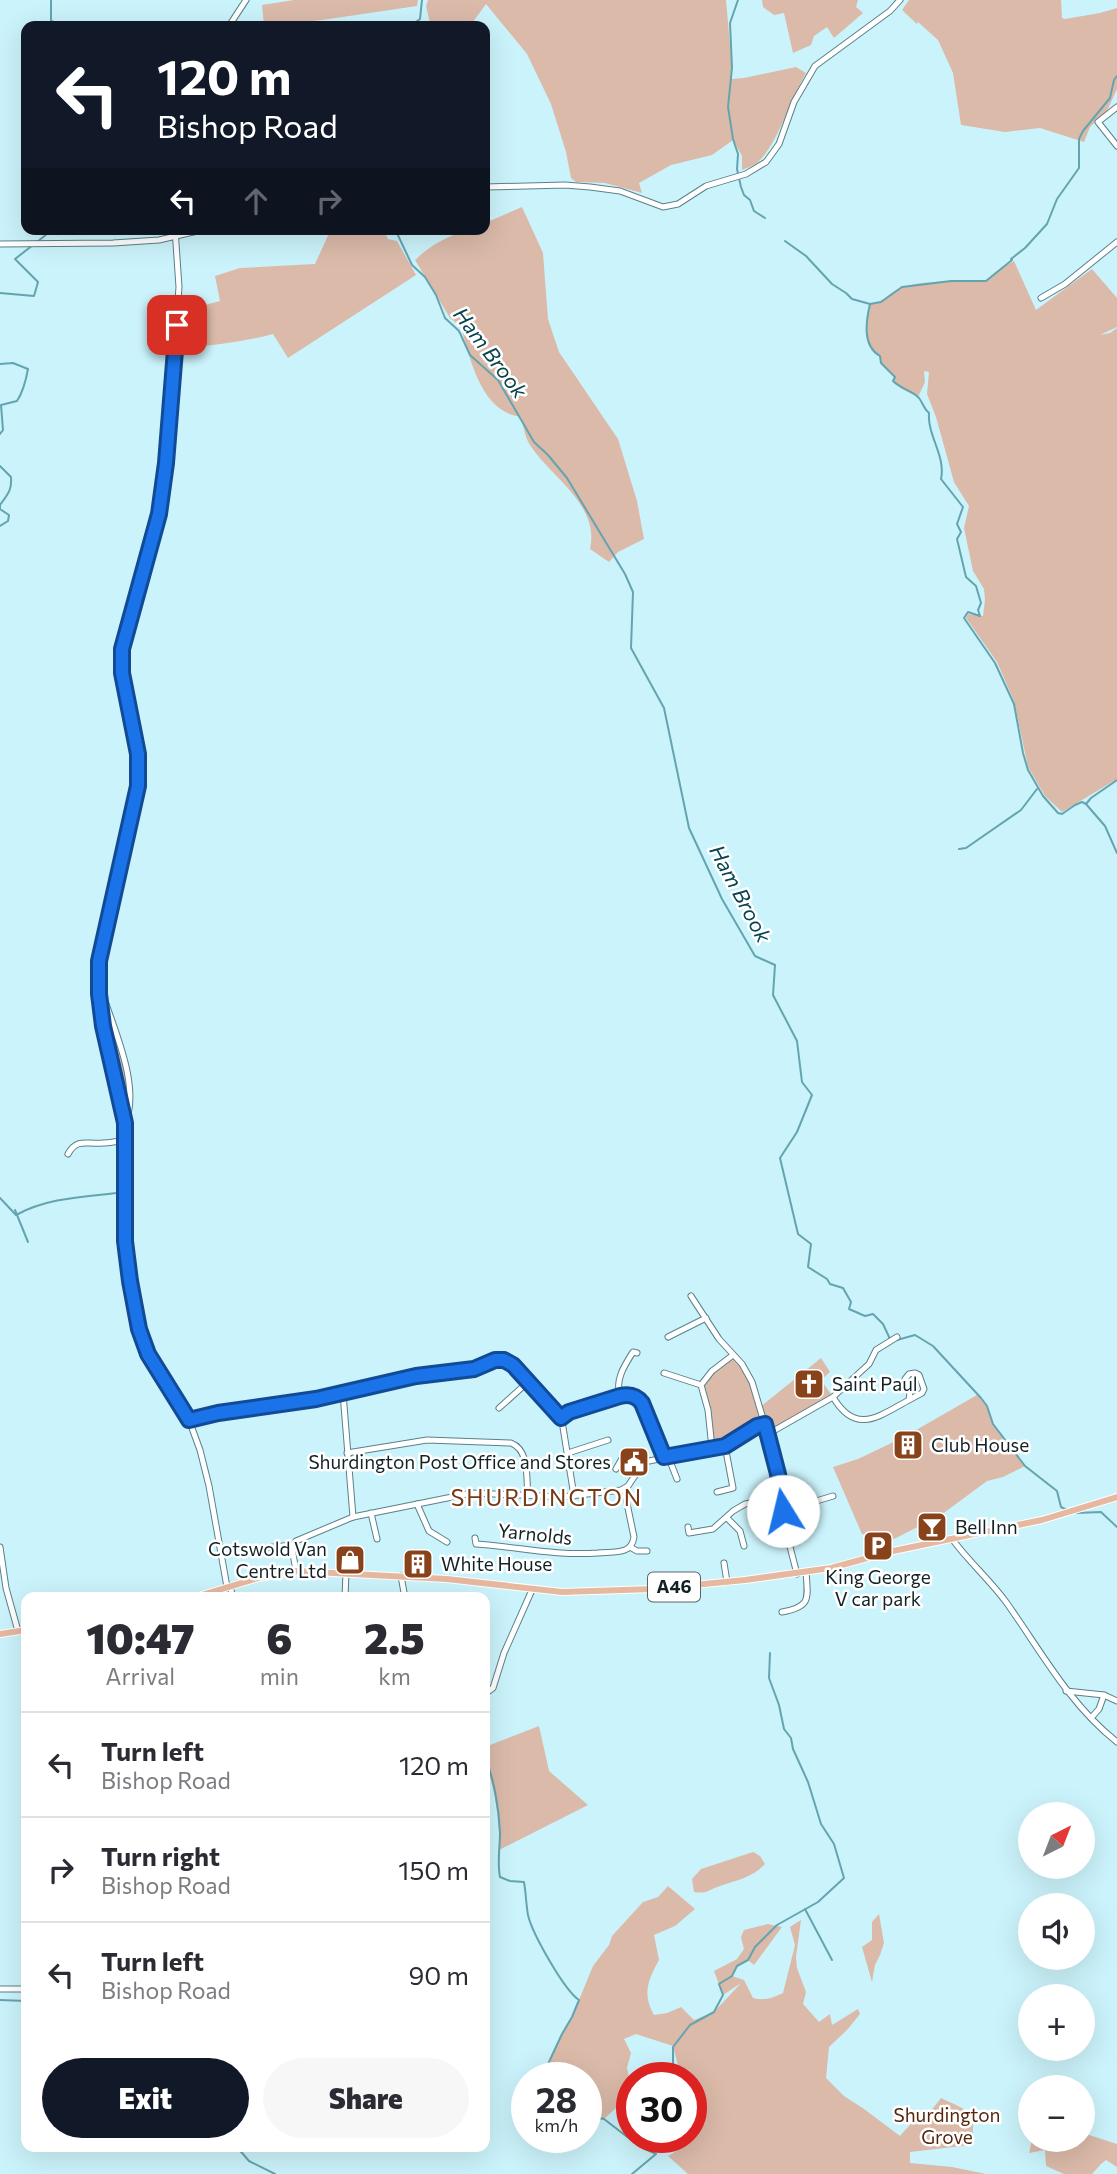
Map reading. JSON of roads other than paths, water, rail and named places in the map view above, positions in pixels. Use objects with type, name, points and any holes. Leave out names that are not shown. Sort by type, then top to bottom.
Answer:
[{"type":"main road","name":"A46","points":[[212,1592],[296,1571],[447,1578],[532,1590],[586,1592],[727,1582],[797,1574],[1042,1520],[1117,1497]]},
{"type":"main road","points":[[0,1634],[21,1631]]},
{"type":"street","points":[[232,21],[246,0]]},
{"type":"street","points":[[490,187],[590,187],[620,191],[658,206],[668,207],[678,204],[706,186],[757,169],[775,152],[794,102],[815,66],[900,0]]},
{"type":"street","points":[[1117,107],[1098,122],[1117,146]]},
{"type":"street","points":[[0,244],[113,243],[159,240],[171,235]]},
{"type":"street","points":[[176,235],[178,310],[164,476],[159,514],[122,649],[122,673],[138,754],[138,786],[99,961],[99,994],[103,1026],[125,1123],[126,1251],[139,1329],[148,1354],[189,1420],[209,1486],[230,1592]]},
{"type":"street","points":[[1041,298],[1065,284],[1117,242]]},
{"type":"street","points":[[99,994],[106,1004],[127,1072],[130,1112],[125,1123]]},
{"type":"street","points":[[68,1154],[73,1146],[81,1142],[101,1144],[125,1141]]},
{"type":"street","points":[[691,1296],[719,1339],[742,1364],[752,1382],[768,1434],[797,1574]]},
{"type":"street","points":[[668,1337],[706,1318]]},
{"type":"street","points":[[768,1434],[833,1397],[869,1364],[876,1350],[897,1338]]},
{"type":"street","points":[[620,1396],[618,1392],[621,1372],[633,1351]]},
{"type":"street","points":[[701,1385],[712,1371],[733,1355]]},
{"type":"street","points":[[189,1420],[343,1393],[416,1376],[474,1369],[495,1360],[508,1361],[561,1418],[565,1428],[574,1496]]},
{"type":"street","points":[[664,1373],[701,1385]]},
{"type":"street","points":[[833,1397],[844,1413],[852,1418],[877,1418],[922,1393],[925,1389],[919,1375],[915,1373],[909,1374],[905,1380],[910,1392],[909,1400]]},
{"type":"street","points":[[499,1408],[528,1381]]},
{"type":"street","points":[[701,1385],[708,1410],[712,1448]]},
{"type":"street","points":[[343,1393],[353,1517]]},
{"type":"street","points":[[561,1418],[569,1412],[631,1395],[640,1401],[677,1479]]},
{"type":"street","points":[[296,1571],[292,1550],[298,1540],[353,1517],[478,1492],[574,1496],[624,1489],[644,1462],[725,1446],[757,1426],[765,1424]]},
{"type":"street","points":[[347,1453],[427,1440],[517,1445],[524,1454],[528,1496]]},
{"type":"street","points":[[568,1453],[608,1440]]},
{"type":"street","points":[[717,1492],[733,1489],[725,1446]]},
{"type":"street","points":[[616,1469],[624,1455],[629,1454],[644,1462]]},
{"type":"street","points":[[624,1489],[634,1535],[631,1547]]},
{"type":"street","points":[[783,1511],[833,1496]]},
{"type":"street","points":[[691,1541],[689,1530],[713,1529],[745,1504],[781,1498]]},
{"type":"street","points":[[417,1504],[429,1531],[447,1542]]},
{"type":"street","points":[[371,1513],[377,1539]]},
{"type":"street","points":[[727,1518],[740,1531],[744,1546]]},
{"type":"street","points":[[953,1540],[1004,1600],[1066,1690],[1117,1742]]},
{"type":"street","name":"Yarnolds","points":[[476,1544],[573,1555],[625,1550],[631,1547],[637,1551],[647,1551]]},
{"type":"street","points":[[244,1550],[293,1545]]},
{"type":"street","points":[[0,1547],[6,1588],[18,1631]]},
{"type":"street","points":[[724,1563],[727,1582]]},
{"type":"street","points":[[782,1612],[798,1609],[806,1602],[806,1572]]},
{"type":"street","points":[[345,1592],[346,1573]]},
{"type":"street","points":[[401,1576],[404,1592]]},
{"type":"street","points":[[490,1690],[532,1590]]},
{"type":"street","points":[[1066,1690],[1104,1695],[1117,1701]]},
{"type":"street","points":[[1091,1718],[1104,1695]]},
{"type":"street","points":[[0,1989],[21,1989]]},
{"type":"waterway","points":[[51,0],[51,21]]},
{"type":"waterway","name":"Ham Brook","points":[[417,21],[420,19],[422,0]]},
{"type":"waterway","points":[[738,0],[730,23],[732,68],[728,107],[738,154],[737,169],[741,187],[754,211],[765,218]]},
{"type":"waterway","points":[[785,241],[806,256],[832,284],[852,299],[870,304],[881,302],[902,287],[951,281],[986,281],[1025,248],[1047,224],[1057,199],[1079,168],[1079,139],[1110,98],[1117,76]]},
{"type":"waterway","points":[[37,242],[46,235]]},
{"type":"waterway","name":"Ham Brook","points":[[398,235],[412,265],[425,277],[436,295],[445,318],[459,331],[470,355],[498,380],[534,442],[567,478],[625,574],[633,592],[631,648],[664,708],[689,828],[722,899],[755,956],[775,965],[773,995],[797,1041],[802,1082],[812,1095],[797,1132],[780,1158],[798,1234],[811,1244],[808,1267],[827,1279],[830,1284],[843,1288],[851,1302],[849,1309],[865,1316],[873,1314],[883,1324],[890,1339]]},
{"type":"waterway","points":[[0,293],[34,296],[38,282],[15,259],[33,245]]},
{"type":"waterway","points":[[870,304],[867,325],[870,346],[880,356],[881,363],[895,377],[893,381],[916,396],[929,413],[941,462],[941,479],[963,507],[957,524],[961,532],[957,539],[966,577],[976,586],[981,603],[978,610],[980,616],[968,612],[964,618],[995,663],[1014,704],[1028,770],[1043,796],[1058,813],[1062,814],[1082,802],[1086,804],[1105,826],[1117,853]]},
{"type":"waterway","points":[[0,364],[13,363],[28,369],[17,401],[1,405],[3,430],[0,434]]},
{"type":"waterway","points":[[0,466],[11,477],[9,492],[0,505]]},
{"type":"waterway","points":[[0,505],[0,509],[9,515],[8,521],[0,526]]},
{"type":"waterway","points":[[1086,804],[1117,780]]},
{"type":"waterway","points":[[959,849],[966,848],[1021,810],[1037,789]]},
{"type":"waterway","points":[[0,1198],[16,1215],[52,1202],[117,1193]]},
{"type":"waterway","points":[[15,1210],[28,1242]]},
{"type":"waterway","name":"Ham Brook","points":[[897,1340],[915,1335],[933,1346],[981,1398],[993,1424],[1025,1466],[1057,1491],[1061,1507],[1067,1510]]},
{"type":"waterway","name":"Ham Brook","points":[[1076,1513],[1101,1512],[1117,1527]]},
{"type":"waterway","points":[[673,2062],[673,2047],[690,2025],[714,2012],[723,1995],[719,1984],[732,1976],[737,1966],[748,1960],[755,1947],[777,1925],[818,1902],[844,1878],[834,1844],[821,1824],[791,1738],[784,1729],[769,1678],[770,1653]]},
{"type":"waterway","points":[[490,1774],[499,1814],[500,1877],[524,1882],[528,1915],[536,1934],[557,1973],[579,2000],[549,2062]]},
{"type":"waterway","points":[[805,1909],[832,1960]]},
{"type":"waterway","points":[[0,2000],[21,2001]]},
{"type":"waterway","points":[[602,2119],[639,2146],[656,2154],[632,2174]]},
{"type":"waterway","points":[[241,2152],[249,2161],[275,2174]]},
{"type":"place","name":"Saint Paul","points":[[809,1384]]},
{"type":"place","name":"Club House","points":[[908,1445]]},
{"type":"place","name":"Shurdington Post Office and Stores","points":[[634,1462]]},
{"type":"place","name":"Bell Inn","points":[[932,1527]]},
{"type":"place","name":"King George V car park","points":[[878,1546]]},
{"type":"place","name":"Cotswold Van Centre Ltd","points":[[350,1560]]},
{"type":"place","name":"White House","points":[[418,1564]]},
{"type":"district","name":"SHURDINGTON","points":[[547,1498]]},
{"type":"park label","name":"Shurdington Grove","points":[[947,2126]]}]
